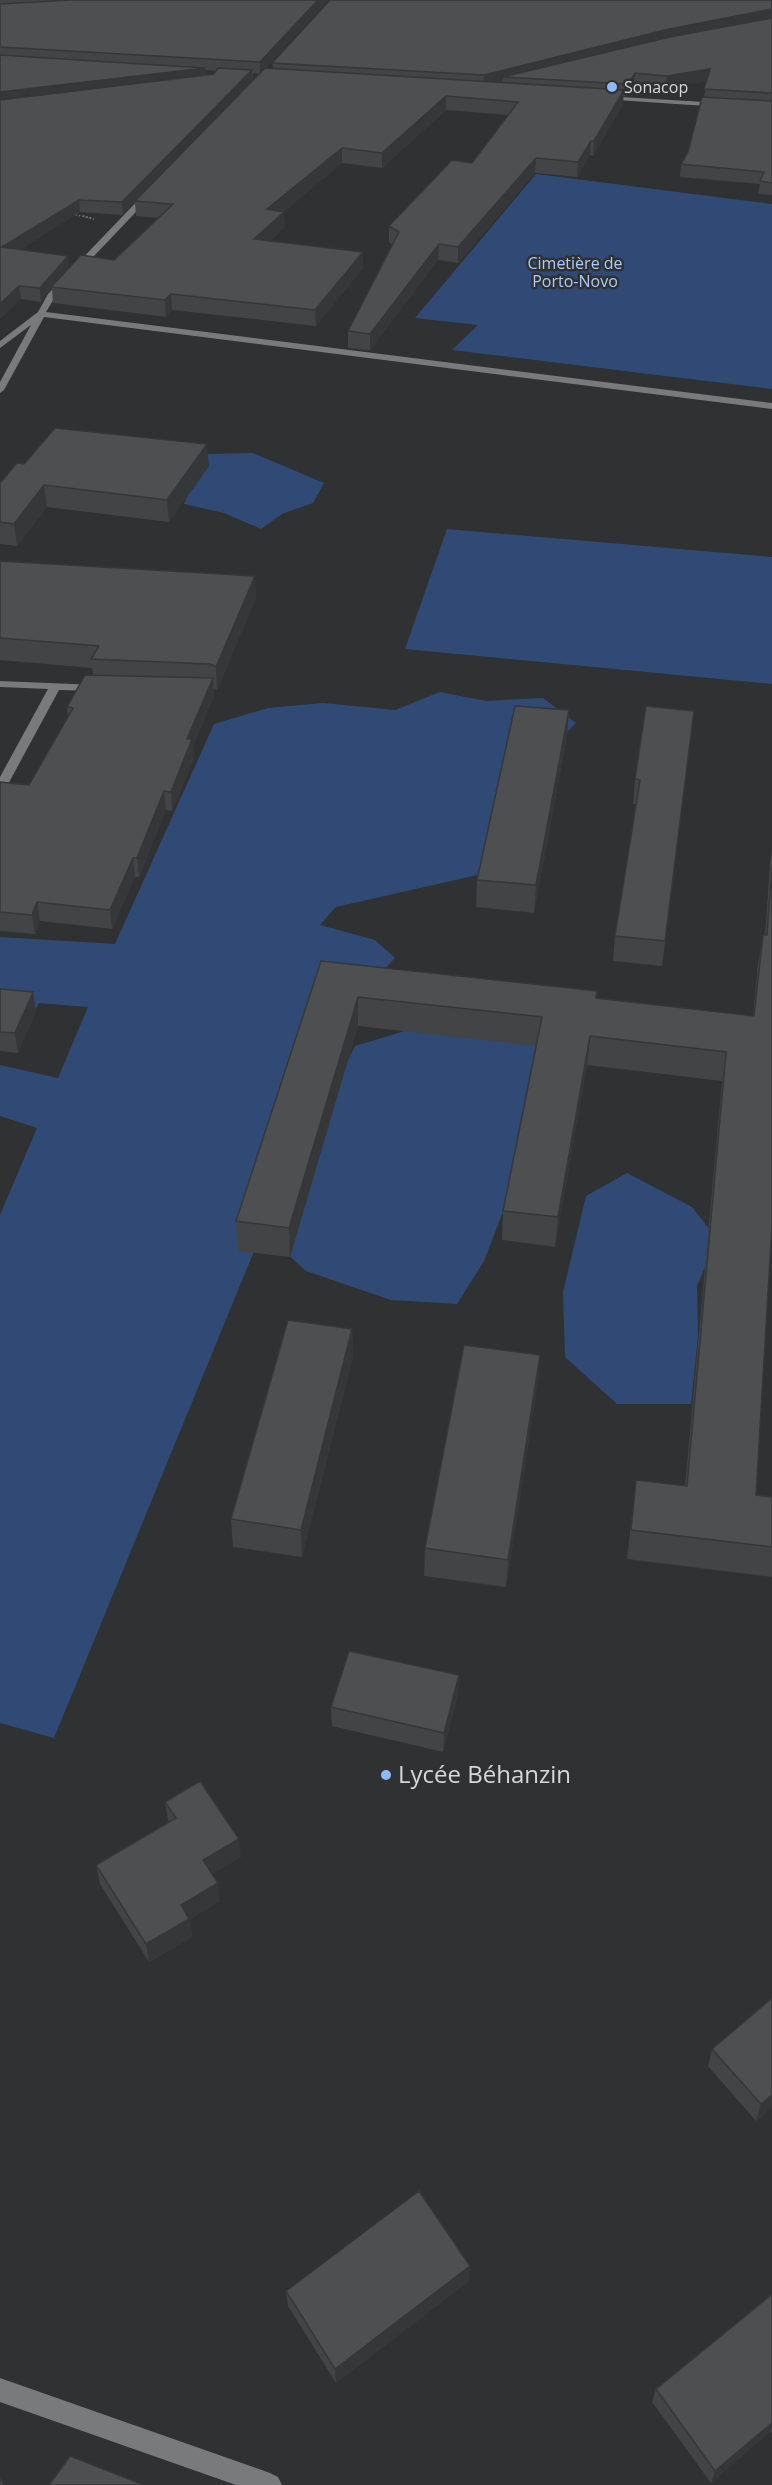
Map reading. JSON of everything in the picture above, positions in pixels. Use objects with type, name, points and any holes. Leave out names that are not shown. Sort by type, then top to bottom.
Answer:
[{"type":"street","points":[[596,97],[725,106]]},
{"type":"street","points":[[0,390],[51,296],[159,183]]},
{"type":"street","points":[[0,345],[40,314],[772,406]]},
{"type":"street","points":[[0,684],[111,688]]},
{"type":"street","points":[[0,788],[55,686]]},
{"type":"street","points":[[0,2390],[270,2485]]},
{"type":"path","points":[[69,213],[119,225]]},
{"type":"green space","name":"Cimetière de Porto-Novo","points":[[536,174],[772,204],[772,389],[452,350],[478,325],[415,318]]},
{"type":"green space","points":[[253,453],[324,483],[313,503],[282,514],[261,529],[224,513],[184,504],[199,466],[208,454]]},
{"type":"green space","points":[[447,529],[772,557],[772,684],[405,649]]},
{"type":"green space","points":[[440,692],[486,701],[543,698],[576,723],[556,743],[482,874],[336,907],[320,925],[375,940],[395,958],[359,996],[54,1738],[0,1723],[0,1215],[37,1128],[0,1116],[0,1065],[58,1078],[88,1007],[39,1003],[24,1028],[0,1023],[0,937],[115,944],[214,724],[268,708],[323,703],[395,710]]},
{"type":"green space","points":[[415,1028],[540,1045],[509,1196],[484,1261],[457,1304],[391,1300],[306,1271],[269,1237],[316,1126],[355,1046]]},
{"type":"green space","points":[[627,1173],[692,1207],[717,1239],[697,1286],[698,1336],[691,1404],[617,1404],[565,1357],[563,1292],[586,1196]]},
{"type":"building","points":[[71,0],[318,0],[260,62],[0,47],[0,4]]},
{"type":"building","points":[[330,0],[772,0],[772,9],[669,29],[484,75],[272,63]]},
{"type":"building","points":[[772,18],[772,93],[704,89],[710,69],[667,76],[635,73],[628,84],[503,77],[670,37]]},
{"type":"building","points":[[0,55],[205,68],[0,92]]},
{"type":"building","points":[[218,68],[252,70],[122,202],[79,200],[2,247],[68,256],[40,288],[19,286],[0,304],[0,100],[214,74]]},
{"type":"building","points":[[265,68],[624,90],[594,141],[591,141],[578,162],[536,158],[458,247],[439,244],[370,334],[348,331],[399,232],[389,226],[452,160],[472,163],[518,102],[446,96],[382,153],[342,148],[267,209],[284,212],[254,239],[363,252],[315,310],[171,294],[165,300],[51,287],[81,255],[114,260],[173,204],[135,201]]},
{"type":"building","points":[[702,97],[772,101],[772,183],[760,181],[764,172],[681,164],[688,152]]},
{"type":"building","points":[[55,428],[207,444],[167,500],[44,485],[14,524],[0,522],[0,483],[17,463],[24,464]]},
{"type":"building","points":[[0,561],[255,576],[216,667],[210,664],[91,659],[99,646],[0,638]]},
{"type":"building","points":[[85,675],[213,678],[187,739],[192,739],[171,792],[164,791],[137,858],[133,858],[110,910],[37,902],[32,915],[0,912],[0,782],[29,785],[73,708],[67,707]]},
{"type":"building","points":[[515,706],[569,710],[536,885],[477,880]]},
{"type":"building","points":[[646,706],[694,711],[665,941],[615,936],[640,780],[635,779]]},
{"type":"building","points":[[772,867],[772,1225],[756,1495],[772,1497],[772,1547],[631,1530],[636,1480],[687,1486],[726,1052],[590,1036],[558,1217],[503,1211],[542,1017],[358,997],[289,1228],[236,1221],[321,961],[597,991],[596,998],[754,1016],[763,935],[767,935]]},
{"type":"building","points":[[0,989],[33,992],[15,1033],[0,1032]]},
{"type":"building","points":[[288,1320],[352,1329],[301,1530],[231,1519]]},
{"type":"building","points":[[464,1345],[540,1355],[508,1560],[425,1548]]},
{"type":"building","points":[[349,1651],[459,1675],[444,1733],[331,1707]]},
{"type":"building","points":[[200,1781],[239,1839],[203,1860],[218,1883],[181,1905],[189,1919],[146,1944],[96,1865],[176,1818],[165,1802]]},
{"type":"building","points":[[772,1998],[772,2095],[761,2104],[712,2049]]},
{"type":"building","points":[[419,2191],[470,2266],[335,2369],[286,2291]]},
{"type":"building","points":[[771,2295],[772,2423],[715,2471],[656,2389]]},
{"type":"building","points":[[70,2456],[144,2485],[49,2485]]},
{"type":"place","name":"Sonacop","points":[[612,87]]},
{"type":"place","name":"Lycée Béhanzin","points":[[386,1775]]}]
